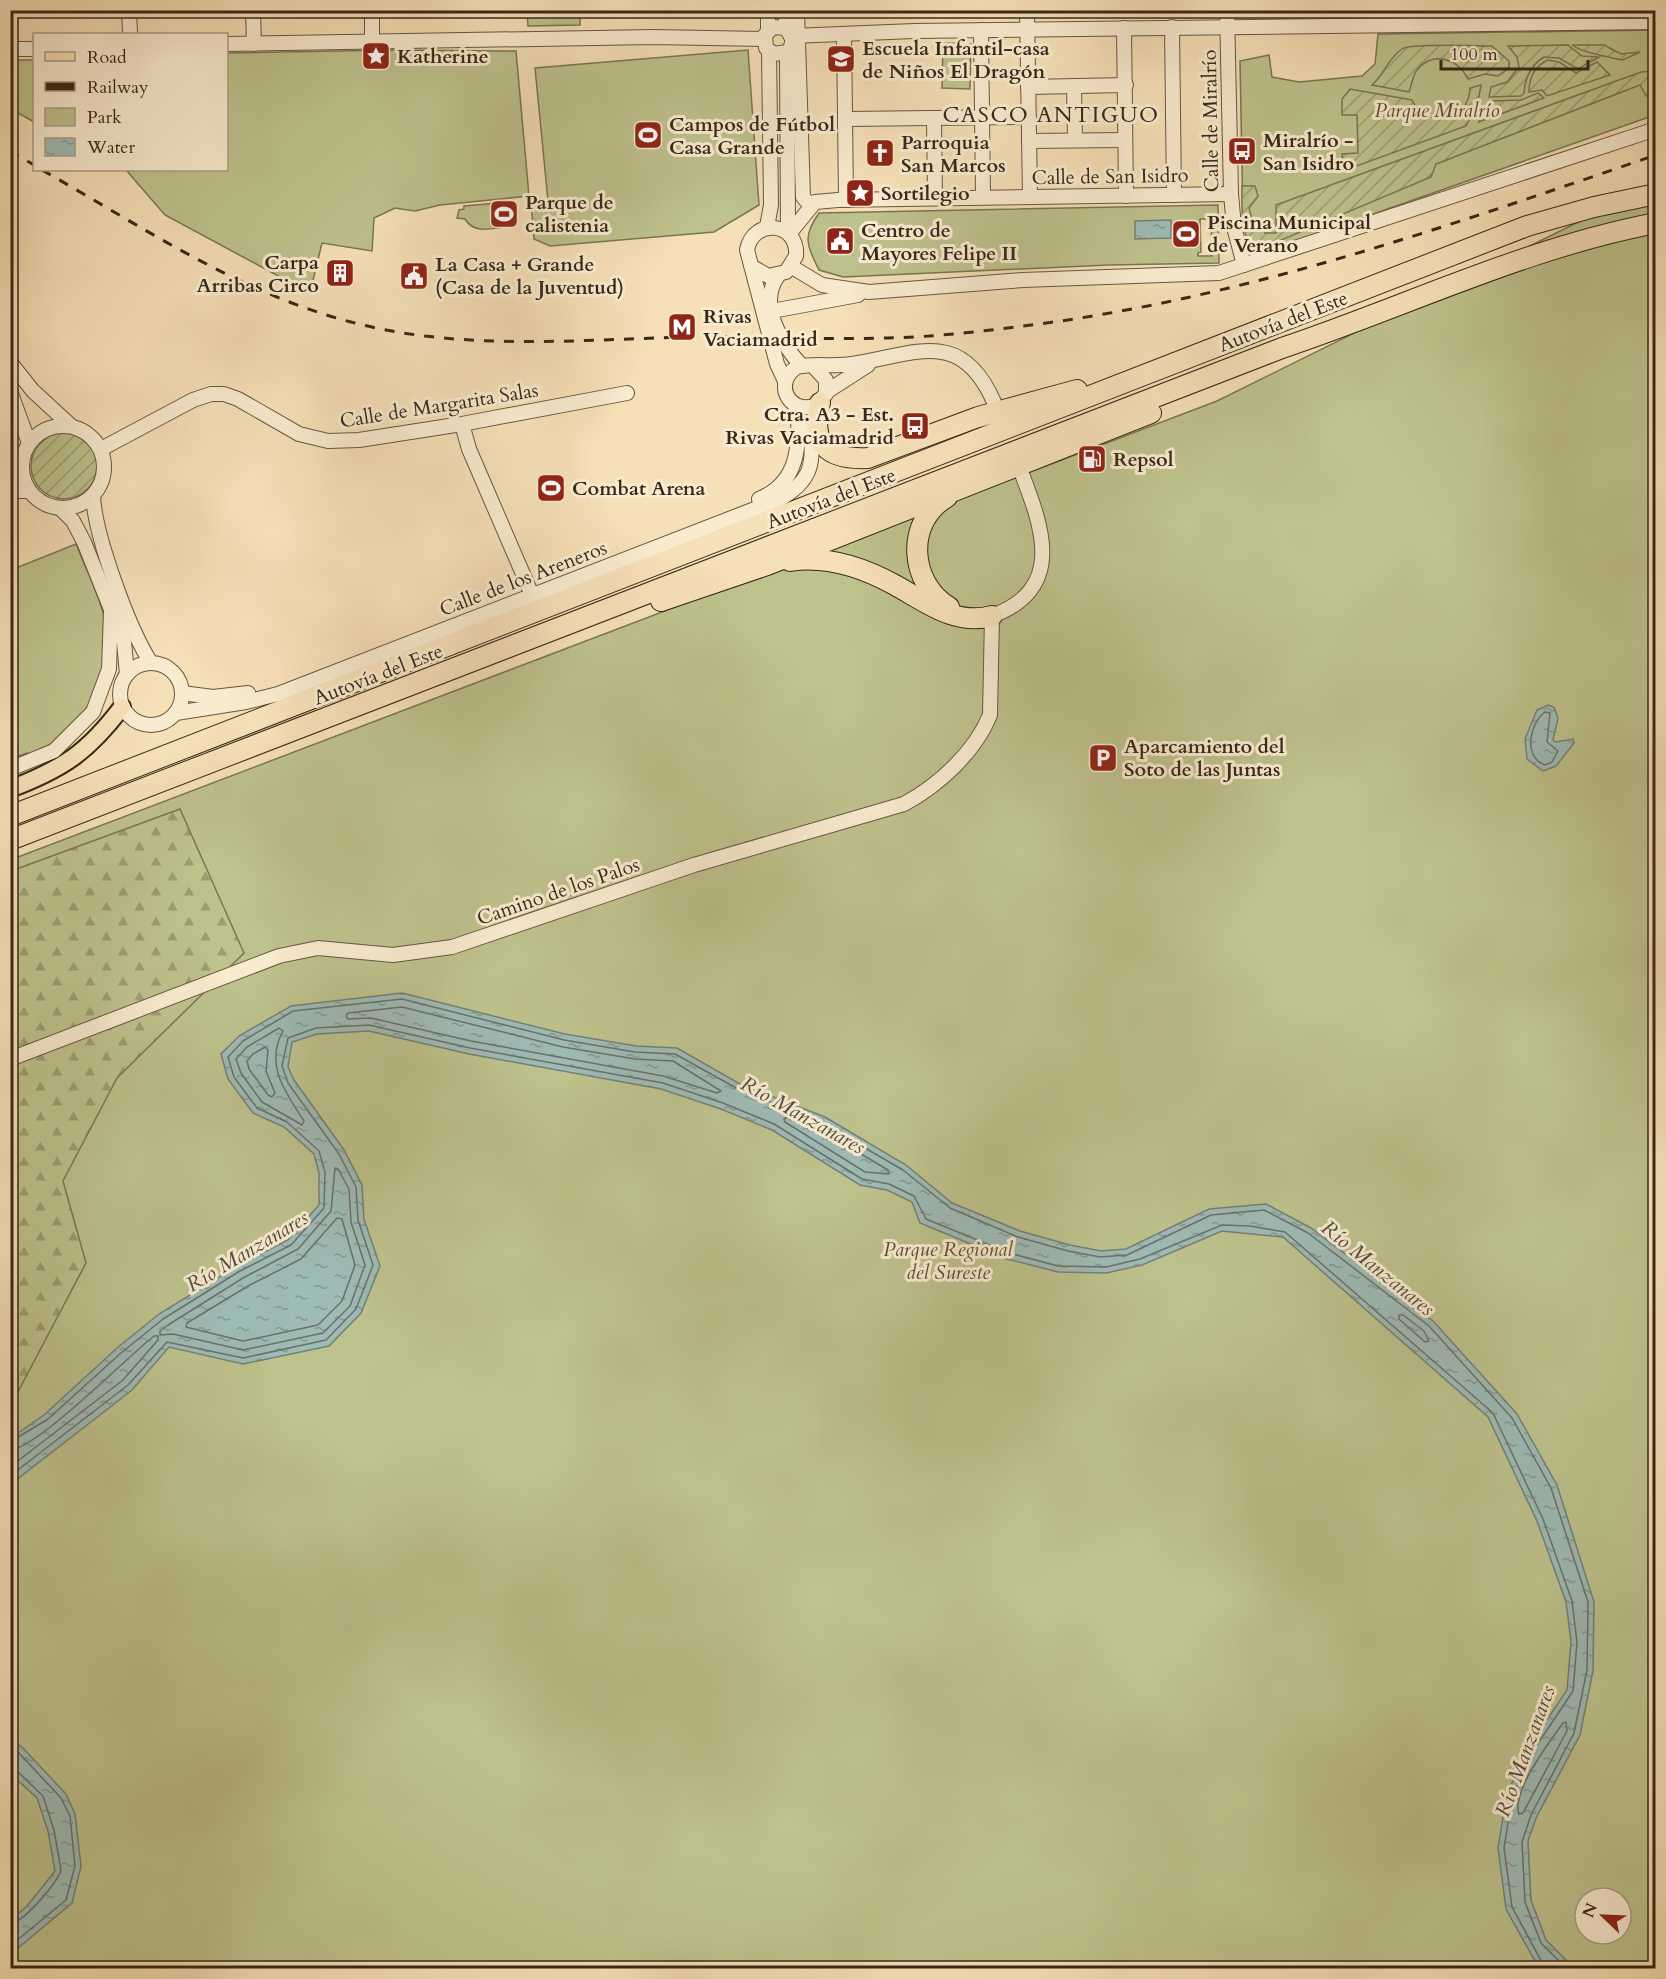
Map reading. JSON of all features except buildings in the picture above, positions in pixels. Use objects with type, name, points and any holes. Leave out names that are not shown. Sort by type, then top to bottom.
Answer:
[{"type":"highway","name":"Autovía del Este","points":[[10,816],[1527,226],[1594,207],[1656,194]]},
{"type":"highway","name":"Autovía del Este","points":[[10,840],[1282,348],[1535,253],[1604,232],[1656,223]]},
{"type":"highway","points":[[558,629],[582,628],[767,565],[1165,408],[1324,339],[1340,328]]},
{"type":"highway","points":[[819,401],[815,426],[821,442],[834,454],[868,458],[978,417],[1121,376],[1143,375]]},
{"type":"highway","points":[[968,485],[932,510],[921,528],[916,546],[918,566],[924,583],[939,602],[957,612],[992,616]]},
{"type":"highway","points":[[767,565],[811,558],[851,565],[893,584],[941,612],[977,620],[992,616]]},
{"type":"main road","points":[[10,789],[44,776],[73,759],[98,739],[123,707]]},
{"type":"street","points":[[129,10],[130,33]]},
{"type":"street","points":[[253,10],[254,44]]},
{"type":"street","points":[[372,10],[372,42]]},
{"type":"street","points":[[767,227],[771,205],[768,10]]},
{"type":"street","points":[[786,10],[792,33],[803,197],[811,206],[789,233]]},
{"type":"street","points":[[228,44],[653,37],[767,41],[781,55],[787,52],[792,45],[797,10]]},
{"type":"street","points":[[1027,10],[1030,197]]},
{"type":"street","name":"Calle de Miralrío","points":[[1227,10],[1230,194],[1234,226],[1244,266]]},
{"type":"street","points":[[767,41],[773,27],[792,33],[844,35],[849,32],[1124,27],[1227,28],[1624,17],[1656,22]]},
{"type":"street","points":[[1124,27],[1126,196]]},
{"type":"street","points":[[1172,27],[1174,195]]},
{"type":"street","points":[[981,30],[983,198]]},
{"type":"street","points":[[844,35],[846,200]]},
{"type":"street","points":[[10,49],[33,49]]},
{"type":"street","points":[[787,52],[789,233],[797,252],[792,267],[778,276],[770,290],[772,311],[784,343],[808,367],[825,377],[819,401]]},
{"type":"street","points":[[1028,87],[1126,85]]},
{"type":"street","points":[[1074,86],[1075,141]]},
{"type":"street","points":[[846,119],[1029,117]]},
{"type":"street","points":[[934,119],[935,198]]},
{"type":"street","points":[[772,311],[869,292],[1023,280],[1201,274],[1244,266],[1484,183],[1656,129]]},
{"type":"street","points":[[1029,141],[1125,140]]},
{"type":"street","name":"Calle de San Isidro","points":[[811,206],[815,202],[846,200],[1230,194]]},
{"type":"street","points":[[789,233],[778,228],[767,227],[755,233],[749,241],[747,255],[777,364],[785,381],[786,396],[798,407],[819,401],[878,360]]},
{"type":"street","points":[[751,266],[763,275],[778,276]]},
{"type":"street","points":[[792,267],[822,285],[869,292]]},
{"type":"street","points":[[785,381],[793,370],[808,367],[878,360],[917,351],[948,353],[963,360],[978,372],[994,402]]},
{"type":"street","points":[[10,362],[33,391],[70,425],[88,434],[101,449],[105,468],[99,488],[93,496],[72,507],[60,508]]},
{"type":"street","points":[[10,391],[26,449],[22,466],[29,490],[38,499],[60,508],[73,521],[82,537],[125,645],[127,674]]},
{"type":"street","name":"Calle de Margarita Salas","points":[[101,449],[193,400],[211,394],[238,399],[299,434],[328,441],[359,440],[462,424],[627,393]]},
{"type":"street","name":"Calle de los Areneros","points":[[176,713],[246,702],[278,694],[778,500],[795,490],[810,466],[813,447],[810,424],[819,401]]},
{"type":"street","name":"Calle de los Areneros","points":[[182,693],[213,696],[244,694],[275,686],[770,494],[787,479],[793,468],[800,439],[798,407]]},
{"type":"street","points":[[462,424],[469,449],[529,588]]},
{"type":"street","points":[[10,465],[40,432],[54,426],[70,425]]},
{"type":"street","points":[[992,616],[1021,601],[1032,586],[1042,560],[1043,534],[1022,474]]},
{"type":"street","points":[[10,491],[29,490]]},
{"type":"street","points":[[93,496],[99,534],[138,640],[151,663]]},
{"type":"street","points":[[10,770],[54,751],[93,712],[109,669],[111,611]]},
{"type":"street","name":"Camino de los Palos","points":[[10,1059],[279,956],[318,948],[393,955],[452,947],[716,858],[904,804],[919,796],[942,777],[986,725],[990,715],[992,616]]},
{"type":"street","points":[[151,663],[160,664],[176,675],[182,693],[176,713],[168,720],[147,725],[129,716],[123,707],[120,687],[127,674],[141,664],[151,663]]},
{"type":"green space","points":[[527,11],[580,11],[580,25],[528,26]]},
{"type":"green space","name":"Parque Miralrío","points":[[1655,30],[1655,115],[1271,250],[1267,249],[1260,254],[1250,245],[1243,220],[1240,61],[1269,55],[1272,77],[1299,82],[1362,76],[1375,64],[1378,34]]},
{"type":"green space","points":[[943,43],[971,44],[970,89],[942,88]]},
{"type":"green space","points":[[1568,45],[1582,56],[1599,57],[1578,69],[1559,58],[1544,57],[1530,72],[1521,96],[1489,97],[1491,87],[1507,82],[1519,67],[1517,57],[1508,46]]},
{"type":"green space","points":[[1573,45],[1604,45],[1621,54],[1640,52],[1623,60],[1589,52]]},
{"type":"green space","points":[[1492,46],[1509,61],[1509,68],[1498,76],[1485,74],[1468,79],[1464,72],[1452,62],[1438,59],[1430,60],[1417,70],[1409,92],[1372,85],[1393,57],[1408,47]]},
{"type":"green space","points":[[394,50],[516,51],[529,196],[440,205],[415,211],[395,208],[374,218],[372,251],[322,243],[310,293],[165,215],[127,171],[228,171],[228,53]]},
{"type":"green space","name":"Campos de Fútbol Casa Grande","points":[[748,50],[759,205],[714,232],[550,246],[534,239],[531,203],[548,201],[535,68]]},
{"type":"green space","points":[[10,60],[33,60],[33,121],[11,109]]},
{"type":"green space","points":[[1548,60],[1559,62],[1576,73],[1597,62],[1610,75],[1547,96],[1542,90],[1529,92],[1534,73]]},
{"type":"green space","points":[[1655,71],[1655,94],[1646,96],[1640,85],[1436,164],[1431,177],[1255,251],[1247,238],[1243,220],[1242,186],[1255,186],[1258,196],[1249,208],[1252,219],[1265,225],[1265,233],[1276,233],[1276,205],[1641,72]]},
{"type":"green space","points":[[1481,85],[1478,102],[1466,126],[1343,171],[1342,154],[1358,153],[1357,115],[1342,115],[1342,99],[1350,89],[1412,100],[1427,116],[1446,118],[1455,115],[1463,108],[1468,100],[1470,88]]},
{"type":"green space","points":[[1538,93],[1544,98],[1479,122],[1489,101],[1521,100]]},
{"type":"green space","name":"Parque Regional del Sureste","points":[[1655,184],[1655,1968],[11,1968],[10,860],[1217,401]]},
{"type":"green space","points":[[510,202],[513,226],[480,229],[469,224],[465,219],[457,218],[459,210],[464,209],[464,206]]},
{"type":"green space","points":[[1218,205],[1219,263],[1108,265],[843,277],[819,270],[809,247],[808,235],[819,213]],"holes":[[[1200,219],[1211,219],[1212,256],[1198,256],[1201,252]]]},
{"type":"green space","points":[[58,433],[70,433],[82,438],[92,448],[97,466],[95,479],[82,494],[70,499],[58,499],[46,494],[36,484],[31,472],[31,460],[36,448],[46,438]]},
{"type":"green space","points":[[76,544],[102,609],[107,633],[107,655],[102,677],[82,715],[66,731],[29,757],[27,753],[11,759],[11,570]]},
{"type":"green space","points":[[180,809],[244,953],[117,1078],[63,1181],[86,1263],[11,1405],[11,871]]},
{"type":"water","points":[[1171,220],[1171,238],[1135,239],[1135,221]]},
{"type":"water","points":[[1548,705],[1554,707],[1558,718],[1553,740],[1556,742],[1573,739],[1574,743],[1556,766],[1543,771],[1527,759],[1525,739],[1537,710]]},
{"type":"water","name":"Río Manzanares","points":[[402,993],[565,1034],[636,1046],[677,1048],[740,1084],[825,1117],[906,1165],[952,1203],[1020,1231],[1070,1245],[1101,1251],[1126,1249],[1209,1209],[1266,1204],[1311,1228],[1433,1321],[1517,1414],[1557,1485],[1594,1602],[1593,1671],[1580,1735],[1536,1818],[1528,1841],[1531,1900],[1546,1940],[1574,1968],[1541,1968],[1535,1961],[1506,1909],[1498,1848],[1506,1798],[1522,1757],[1567,1690],[1571,1641],[1566,1602],[1537,1521],[1488,1417],[1283,1237],[1222,1231],[1142,1265],[1106,1273],[1058,1272],[1007,1259],[920,1223],[912,1202],[887,1190],[860,1185],[772,1130],[721,1109],[661,1089],[469,1054],[369,1031],[317,1034],[292,1042],[288,1067],[294,1080],[344,1150],[362,1185],[364,1219],[380,1266],[361,1313],[329,1346],[243,1364],[169,1347],[132,1390],[11,1484],[11,1438],[44,1415],[117,1348],[159,1314],[237,1266],[288,1240],[319,1205],[319,1173],[314,1154],[284,1127],[253,1113],[228,1079],[221,1054],[239,1036],[291,1006]]},
{"type":"water","points":[[11,1740],[22,1747],[66,1794],[75,1814],[81,1866],[72,1903],[11,1954],[11,1920],[27,1906],[55,1871],[48,1831],[37,1798],[11,1774]]},
{"type":"railway","points":[[10,151],[33,164]]},
{"type":"railway","points":[[44,171],[230,276],[310,309],[351,322],[392,331],[434,337],[517,342],[686,337],[906,337],[1031,325],[1111,313],[1191,297],[1347,256],[1656,155]]},
{"type":"place","name":"Katherine","points":[[376,56]]},
{"type":"place","name":"Escuela Infantil-casa de Niños El Dragón","points":[[841,59]]},
{"type":"place","name":"Campos de Fútbol Casa Grande","points":[[648,135]]},
{"type":"place","name":"Miralrío - San Isidro","points":[[1242,151]]},
{"type":"place","name":"Parroquia San Marcos","points":[[880,153]]},
{"type":"place","name":"Sortilegio","points":[[860,193]]},
{"type":"place","name":"Parque de calistenia","points":[[504,214]]},
{"type":"place","name":"Piscina Municipal de Verano","points":[[1186,234]]},
{"type":"place","name":"Centro de Mayores Felipe II","points":[[840,241]]},
{"type":"place","name":"Carpa Arribas Circo","points":[[340,273]]},
{"type":"place","name":"La Casa + Grande (Casa de la Juventud)","points":[[414,276]]},
{"type":"place","name":"Rivas Vaciamadrid","points":[[682,327]]},
{"type":"place","name":"Ctra. A3 - Est. Rivas Vaciamadrid","points":[[915,426]]},
{"type":"place","name":"Repsol","points":[[1092,459]]},
{"type":"place","name":"Combat Arena","points":[[551,488]]},
{"type":"place","name":"Aparcamiento del Soto de las Juntas","points":[[1103,758]]},
{"type":"district","name":"CASCO ANTIGUO","points":[[1051,114]]}]
